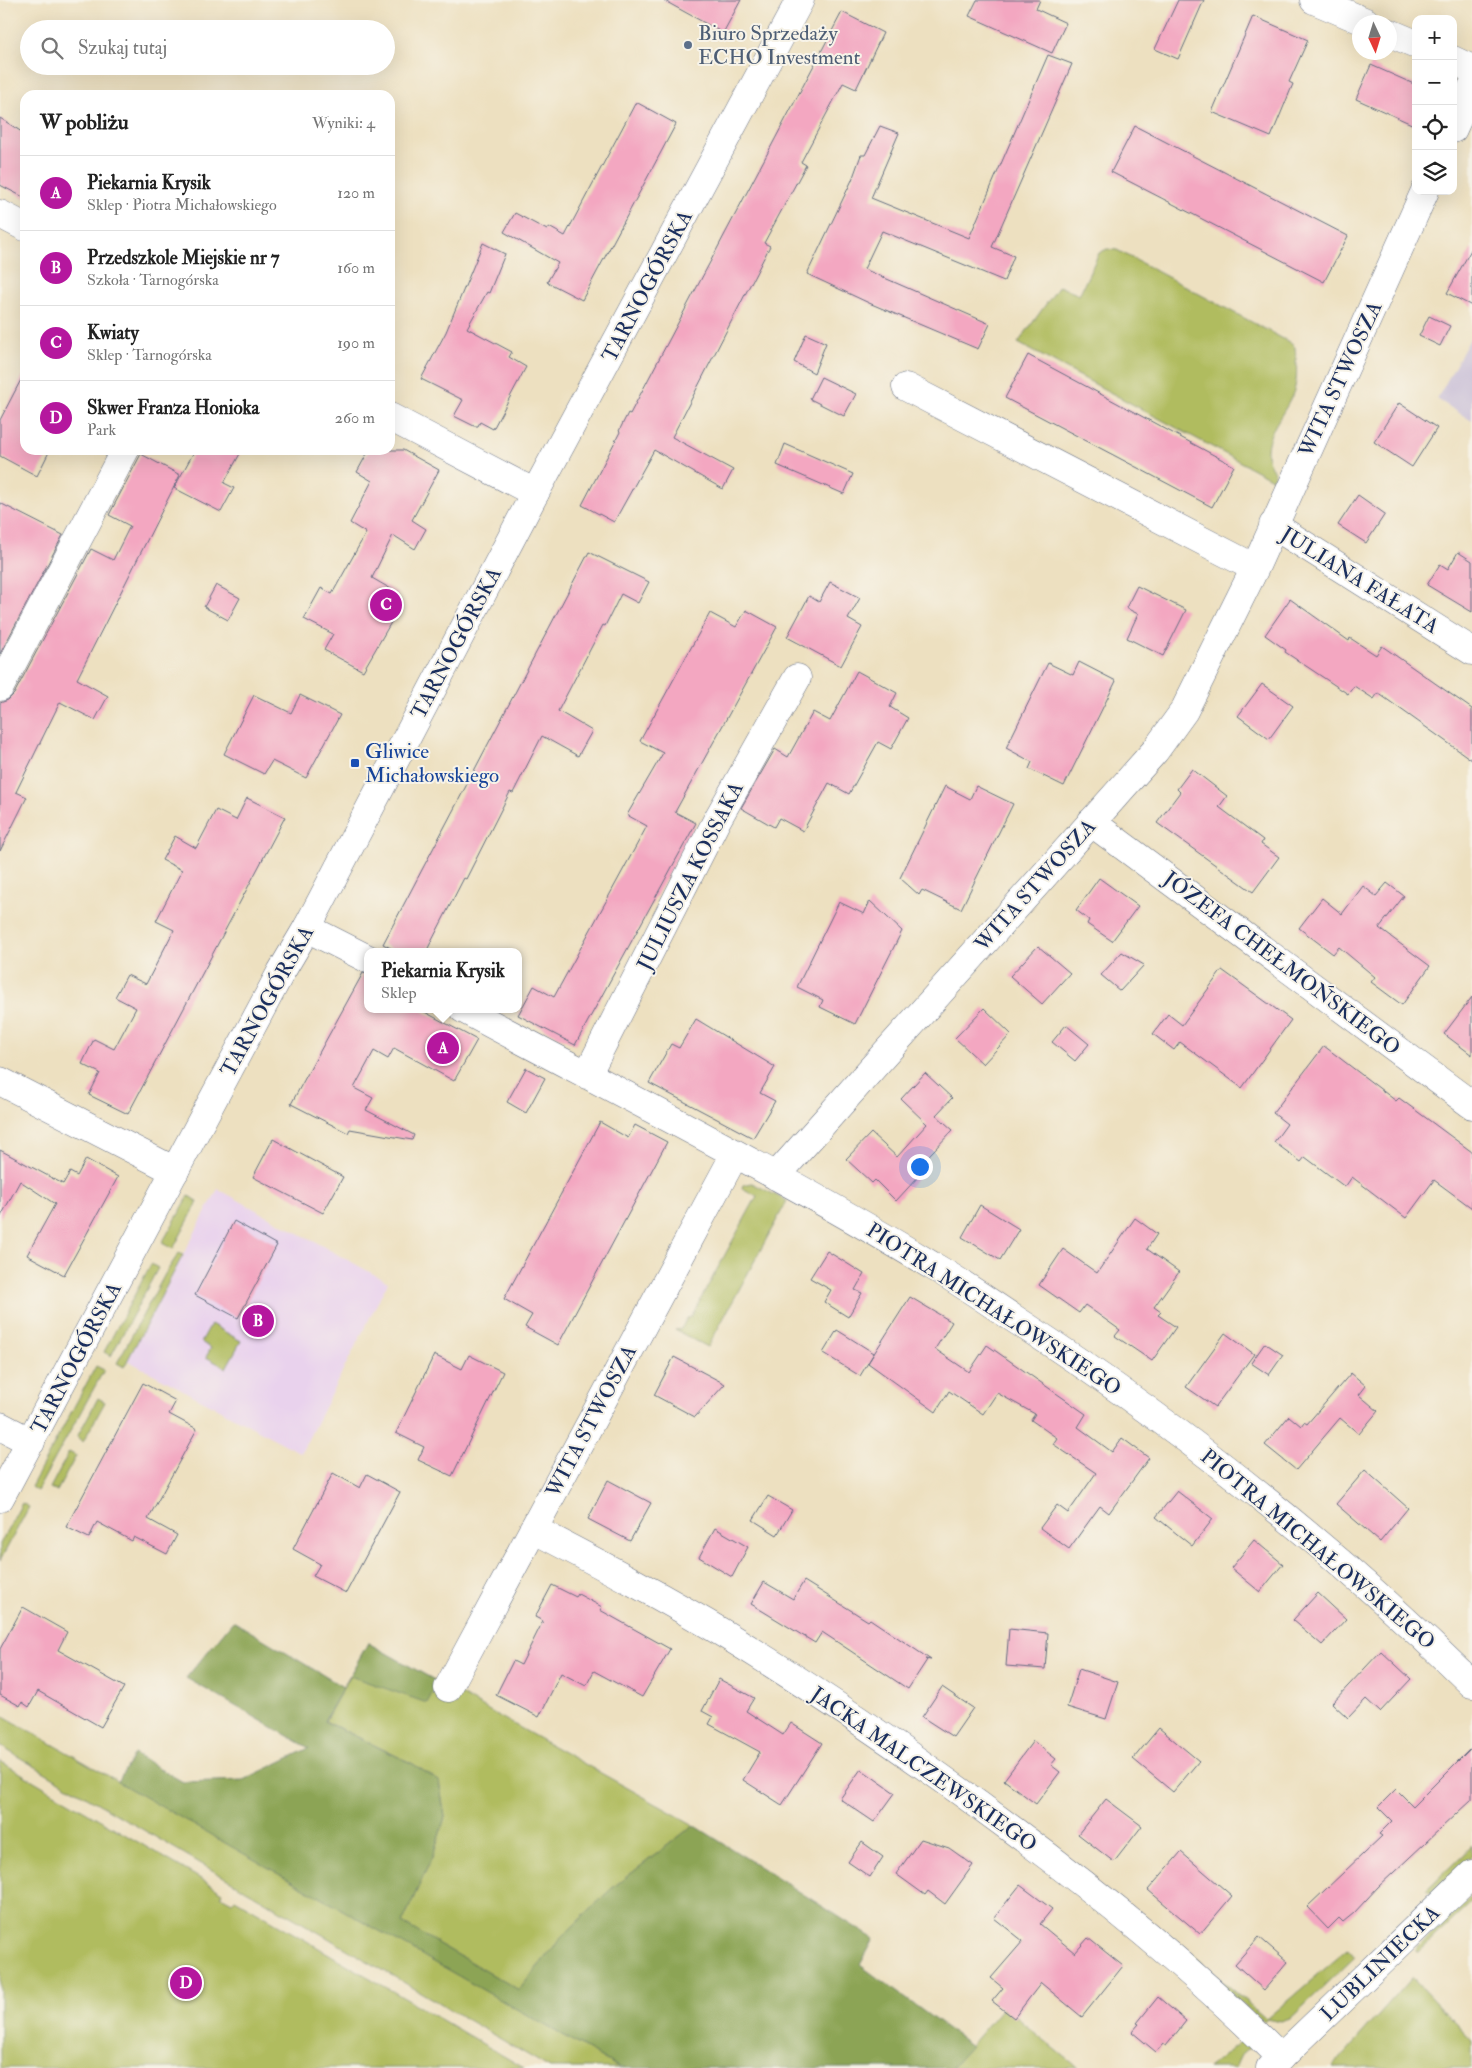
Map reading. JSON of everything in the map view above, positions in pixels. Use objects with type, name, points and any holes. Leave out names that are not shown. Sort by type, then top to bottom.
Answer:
[{"type":"street","name":"TARNOGÓRSKA","points":[[0,1498],[281,972],[307,928],[535,493],[800,0]]},
{"type":"street","points":[[1314,0],[1352,16]]},
{"type":"street","points":[[1397,36],[1412,42]]},
{"type":"street","points":[[1457,62],[1472,68]]},
{"type":"street","points":[[1457,120],[1472,87]]},
{"type":"street","name":"WITA STWOSZA","points":[[776,1176],[1156,751],[1184,711],[1255,568],[1423,195]]},
{"type":"street","points":[[0,214],[20,224]]},
{"type":"street","points":[[906,387],[1255,568]]},
{"type":"street","points":[[395,420],[535,493]]},
{"type":"street","points":[[0,687],[122,455]]},
{"type":"street","name":"JULIANA FAŁATA","points":[[1273,526],[1472,651]]},
{"type":"street","name":"JULIUSZA KOSSAKA","points":[[588,1076],[717,820],[796,678]]},
{"type":"street","name":"JÓZEFA CHEŁMOŃSKIEGO","points":[[1091,822],[1472,1105]]},
{"type":"street","points":[[307,928],[364,957]]},
{"type":"street","name":"PIOTRA MICHAŁOWSKIEGO","points":[[470,1013],[855,1220],[934,1266],[1064,1351],[1149,1410],[1289,1518],[1355,1575],[1472,1684]]},
{"type":"street","points":[[0,1081],[176,1171]]},
{"type":"street","name":"WITA STWOSZA","points":[[448,1688],[735,1154]]},
{"type":"street","points":[[0,1426],[31,1442]]},
{"type":"street","name":"JACKA MALCZEWSKIEGO","points":[[533,1529],[619,1574],[731,1638],[836,1705],[953,1785],[1063,1867],[1136,1926],[1234,2013],[1285,2062]]},
{"type":"street","name":"LUBLINIECKA","points":[[1285,2062],[1472,1874]]},
{"type":"shaded area","points":[[1472,335],[1472,421],[1437,399]]},
{"type":"shaded area","points":[[218,1189],[388,1282],[301,1453],[127,1360]]},
{"type":"green space","points":[[1107,249],[1117,250],[1289,342],[1295,347],[1297,372],[1295,387],[1291,398],[1273,429],[1267,450],[1269,461],[1275,473],[1272,479],[1018,343],[1059,286],[1079,295],[1099,253]]},
{"type":"green space","points":[[752,1183],[787,1201],[708,1347],[675,1330],[681,1329],[687,1318],[691,1317],[757,1196],[742,1188],[743,1185]]},
{"type":"green space","points":[[189,1196],[198,1202],[173,1249],[162,1243]]},
{"type":"green space","points":[[179,1253],[183,1255],[124,1367],[117,1363],[165,1274]]},
{"type":"green space","points":[[151,1264],[158,1268],[111,1356],[104,1352]]},
{"type":"green space","points":[[211,1324],[241,1341],[226,1368],[206,1357],[211,1348],[201,1342]]},
{"type":"green space","points":[[96,1366],[104,1370],[37,1491],[31,1487]]},
{"type":"green space","points":[[98,1398],[105,1402],[83,1442],[77,1437]]},
{"type":"green space","points":[[69,1452],[76,1456],[57,1491],[50,1488]]},
{"type":"green space","points":[[22,1503],[29,1507],[0,1561],[0,1544]]},
{"type":"green space","points":[[233,1621],[343,1687],[368,1643],[438,1682],[427,1703],[350,1676],[324,1721],[413,1764],[439,1781],[445,1817],[433,1855],[402,1923],[519,1990],[561,1938],[611,1889],[694,1825],[874,1939],[860,1965],[971,2046],[951,2068],[620,2068],[118,1782],[134,1754],[183,1782],[243,1780],[309,1748],[186,1678]]},
{"type":"green space","points":[[368,1643],[694,1825],[611,1889],[561,1938],[519,1990],[402,1923],[433,1855],[445,1817],[439,1781],[413,1764],[325,1721]]},
{"type":"green space","points":[[0,1714],[620,2068],[550,2068],[0,1746]]},
{"type":"green space","points":[[0,1761],[223,1892],[221,1896],[232,1902],[235,1899],[524,2068],[0,2068]]},
{"type":"green space","points":[[1472,1846],[1472,1855],[1432,1893],[1427,1889]]},
{"type":"green space","points":[[1472,1896],[1472,1902],[1419,1952],[1416,1949]]},
{"type":"green space","points":[[1348,1949],[1355,1957],[1290,2019],[1281,2022],[1266,2019]]},
{"type":"green space","points":[[1190,1952],[1266,2019],[1263,2022],[1187,1956]]},
{"type":"green space","points":[[1412,1978],[1472,2041],[1472,2068],[1332,2068]]},
{"type":"green space","points":[[1003,2007],[1075,2065],[1078,2068],[951,2068]]},
{"type":"green space","points":[[1245,2038],[1251,2047],[1240,2057],[1235,2068],[1208,2068]]},
{"type":"building","points":[[663,0],[741,0],[723,33]]},
{"type":"building","points":[[977,0],[1040,0],[1036,9],[1066,23],[1052,53],[969,16]]},
{"type":"building","points":[[1178,0],[1204,0],[1178,59],[1155,49]]},
{"type":"building","points":[[842,12],[883,33],[856,89],[843,83],[801,162],[806,165],[764,243],[770,246],[672,437],[733,470],[723,489],[654,450],[614,522],[582,505],[628,413],[630,414]]},
{"type":"building","points":[[1253,16],[1308,40],[1289,82],[1293,84],[1271,137],[1212,112]]},
{"type":"building","points":[[1048,55],[1072,64],[992,247],[1014,256],[1004,281],[882,231],[864,269],[990,324],[978,349],[869,303],[807,274],[852,180],[861,155],[865,155],[880,126],[899,133],[871,198],[969,238]]},
{"type":"building","points":[[1371,65],[1412,83],[1412,124],[1356,99]]},
{"type":"building","points":[[636,102],[676,124],[582,300],[547,282],[558,263],[504,232],[515,213],[547,230],[549,227],[565,236]]},
{"type":"building","points":[[0,118],[20,131],[20,195],[0,185]]},
{"type":"building","points":[[1135,126],[1348,236],[1324,282],[1111,172]]},
{"type":"building","points":[[483,243],[505,254],[489,293],[487,292],[467,328],[512,352],[509,357],[526,367],[493,429],[480,422],[478,426],[474,426],[454,416],[463,400],[421,379],[446,332]]},
{"type":"building","points":[[1472,248],[1472,306],[1447,293]]},
{"type":"building","points":[[1429,316],[1450,326],[1440,346],[1419,336]]},
{"type":"building","points":[[806,334],[826,343],[814,373],[794,362]]},
{"type":"building","points":[[1028,355],[1234,466],[1212,507],[1005,398]]},
{"type":"building","points":[[821,377],[856,394],[844,416],[810,399]]},
{"type":"building","points":[[20,382],[20,455],[48,455],[37,476],[0,456],[0,420]]},
{"type":"building","points":[[1399,403],[1437,428],[1412,467],[1374,442]]},
{"type":"building","points":[[785,444],[853,474],[844,494],[777,465]]},
{"type":"building","points":[[395,450],[403,450],[439,470],[412,520],[426,529],[415,549],[393,535],[372,578],[398,593],[395,600],[401,605],[363,671],[324,650],[333,634],[304,619],[321,588],[332,594],[366,533],[350,523],[372,481],[357,472],[366,455],[395,455]]},
{"type":"building","points":[[140,455],[180,475],[77,679],[108,696],[95,720],[60,702],[16,792],[27,797],[0,851],[0,703],[8,700],[14,694],[91,549],[113,560],[130,526],[109,515]]},
{"type":"building","points":[[192,455],[239,455],[224,483],[234,488],[221,512],[174,488]]},
{"type":"building","points":[[1358,495],[1385,514],[1366,543],[1338,525]]},
{"type":"building","points":[[0,503],[63,535],[0,654]]},
{"type":"building","points":[[589,552],[649,582],[638,603],[621,594],[558,711],[592,731],[578,756],[542,736],[513,793],[510,792],[466,879],[464,878],[428,948],[390,948],[383,944]]},
{"type":"building","points":[[1458,552],[1472,561],[1472,612],[1427,585],[1440,564],[1448,569]]},
{"type":"building","points":[[830,582],[860,598],[848,619],[862,627],[841,666],[787,637],[809,596],[819,602]]},
{"type":"building","points":[[216,585],[240,598],[228,620],[204,607]]},
{"type":"building","points":[[1137,586],[1186,610],[1163,656],[1127,638],[1138,614],[1126,608]]},
{"type":"building","points":[[1290,599],[1349,641],[1350,638],[1376,655],[1382,646],[1472,709],[1472,760],[1378,693],[1374,699],[1354,686],[1348,694],[1285,652],[1286,650],[1265,635]]},
{"type":"building","points":[[746,610],[777,627],[675,812],[696,823],[575,1045],[518,1015],[522,1013],[522,1008],[534,986],[554,997],[647,826],[627,815],[663,753],[640,741],[710,613],[736,627]]},
{"type":"building","points":[[1079,662],[1116,681],[1064,786],[1029,769],[1032,762],[1006,748],[1048,663],[1073,675]]},
{"type":"building","points":[[857,671],[897,693],[890,707],[908,718],[891,749],[878,742],[849,794],[829,783],[803,831],[779,818],[774,827],[741,808],[775,749],[788,757],[813,712],[830,721]]},
{"type":"building","points":[[1262,684],[1293,706],[1269,739],[1238,716]]},
{"type":"building","points":[[254,695],[291,713],[300,695],[340,715],[306,778],[272,761],[264,774],[224,754]]},
{"type":"building","points":[[1192,769],[1227,796],[1219,807],[1263,840],[1261,844],[1279,857],[1253,892],[1157,823],[1180,792],[1177,789]]},
{"type":"building","points":[[945,786],[970,799],[976,786],[1013,804],[961,909],[922,890],[919,895],[900,878]]},
{"type":"building","points":[[247,798],[285,817],[128,1114],[89,1095],[100,1073],[82,1064],[94,1039],[114,1049],[136,1008],[115,997],[127,975],[146,984],[174,930],[156,921],[182,870],[162,860],[175,836],[196,848],[216,810],[236,820]]},
{"type":"building","points":[[1099,878],[1138,906],[1112,941],[1087,924],[1089,920],[1076,910]]},
{"type":"building","points":[[1387,883],[1404,896],[1379,928],[1430,966],[1402,1005],[1371,982],[1375,977],[1339,947],[1333,954],[1299,928],[1322,898],[1342,914],[1363,886],[1376,896]]},
{"type":"building","points":[[870,901],[902,931],[855,1024],[820,1007],[823,1000],[797,987],[839,902],[864,914]]},
{"type":"building","points":[[1038,946],[1070,973],[1042,1004],[1010,976]]},
{"type":"building","points":[[1122,952],[1144,965],[1120,991],[1101,975]]},
{"type":"building","points":[[1222,970],[1291,1020],[1242,1088],[1180,1042],[1174,1050],[1153,1034],[1168,1014],[1182,1025]]},
{"type":"building","points":[[363,973],[364,1013],[426,1013],[477,1040],[454,1081],[394,1048],[388,1059],[374,1051],[354,1088],[373,1098],[366,1110],[414,1135],[412,1140],[350,1129],[348,1133],[291,1104]]},
{"type":"building","points":[[1472,997],[1472,1055],[1444,1034]]},
{"type":"building","points":[[984,1008],[1011,1034],[983,1064],[955,1038]]},
{"type":"building","points":[[696,1019],[775,1067],[760,1093],[775,1101],[753,1138],[649,1083],[671,1044],[679,1048]]},
{"type":"building","points":[[1066,1025],[1089,1044],[1075,1061],[1052,1042]]},
{"type":"building","points":[[1324,1046],[1396,1101],[1399,1098],[1472,1152],[1472,1208],[1434,1180],[1406,1218],[1352,1177],[1345,1187],[1305,1157],[1301,1162],[1274,1142],[1287,1124],[1273,1113]]},
{"type":"building","points":[[526,1068],[545,1078],[526,1113],[507,1102]]},
{"type":"building","points":[[925,1073],[952,1098],[936,1115],[953,1130],[913,1172],[918,1177],[896,1201],[875,1180],[872,1183],[846,1159],[871,1133],[897,1157],[927,1124],[901,1099]]},
{"type":"building","points":[[600,1122],[628,1138],[635,1125],[667,1142],[558,1345],[525,1327],[532,1315],[504,1299]]},
{"type":"building","points":[[273,1139],[343,1177],[323,1213],[253,1177]]},
{"type":"building","points":[[0,1150],[63,1184],[70,1172],[77,1176],[86,1159],[118,1177],[64,1275],[27,1255],[55,1204],[20,1181],[0,1218]]},
{"type":"building","points":[[980,1205],[1019,1229],[1000,1260],[962,1237]]},
{"type":"building","points":[[1135,1218],[1157,1234],[1147,1249],[1179,1272],[1154,1307],[1161,1312],[1158,1315],[1176,1327],[1152,1361],[1115,1336],[1120,1330],[1085,1305],[1079,1313],[1039,1285],[1063,1249],[1097,1273]]},
{"type":"building","points":[[234,1221],[277,1245],[238,1318],[195,1295]]},
{"type":"building","points":[[827,1251],[864,1274],[855,1290],[862,1293],[848,1317],[824,1302],[831,1290],[810,1278]]},
{"type":"building","points":[[910,1297],[952,1322],[935,1349],[969,1372],[987,1345],[1086,1414],[1078,1427],[1112,1452],[1122,1438],[1149,1458],[1109,1513],[1100,1506],[1069,1549],[1040,1528],[1057,1505],[1068,1513],[1096,1473],[1053,1444],[1057,1438],[1031,1420],[1035,1414],[997,1393],[983,1414],[949,1391],[936,1412],[868,1363]]},
{"type":"building","points":[[837,1330],[874,1353],[860,1376],[823,1353]]},
{"type":"building","points":[[1225,1333],[1254,1354],[1215,1407],[1186,1387]]},
{"type":"building","points":[[1265,1343],[1283,1355],[1269,1375],[1251,1363]]},
{"type":"building","points":[[434,1355],[462,1369],[469,1355],[503,1372],[452,1476],[418,1460],[424,1447],[396,1433]]},
{"type":"building","points":[[674,1357],[725,1384],[695,1417],[654,1395]]},
{"type":"building","points":[[1351,1373],[1366,1386],[1359,1395],[1378,1411],[1359,1434],[1340,1418],[1296,1470],[1265,1445],[1289,1416],[1301,1426],[1304,1422],[1307,1424]]},
{"type":"building","points":[[143,1383],[176,1401],[169,1414],[197,1429],[148,1519],[177,1535],[167,1554],[134,1537],[132,1541],[97,1522],[89,1538],[66,1527]]},
{"type":"building","points":[[1365,1470],[1408,1508],[1380,1542],[1336,1504]]},
{"type":"building","points":[[333,1473],[360,1488],[367,1474],[400,1492],[346,1593],[313,1576],[320,1564],[293,1549]]},
{"type":"building","points":[[608,1480],[651,1503],[630,1541],[588,1519]]},
{"type":"building","points":[[1177,1491],[1213,1519],[1192,1546],[1156,1517]]},
{"type":"building","points":[[768,1496],[792,1510],[777,1535],[753,1520]]},
{"type":"building","points":[[715,1528],[748,1547],[732,1577],[699,1557]]},
{"type":"building","points":[[1254,1540],[1283,1564],[1260,1592],[1231,1568]]},
{"type":"building","points":[[804,1581],[868,1621],[870,1619],[931,1660],[925,1659],[927,1660],[908,1689],[822,1632],[815,1643],[751,1604],[764,1582],[793,1599]]},
{"type":"building","points":[[552,1585],[576,1597],[578,1594],[602,1607],[600,1610],[670,1649],[642,1697],[594,1671],[586,1686],[561,1673],[539,1717],[496,1695],[513,1661],[521,1665],[543,1621],[535,1617]]},
{"type":"building","points":[[1318,1593],[1346,1619],[1322,1645],[1293,1620]]},
{"type":"building","points":[[23,1607],[67,1632],[58,1650],[124,1687],[101,1727],[38,1691],[29,1707],[22,1702],[20,1706],[0,1695],[0,1649]]},
{"type":"building","points":[[1009,1629],[1048,1633],[1045,1669],[1006,1666]]},
{"type":"building","points":[[1381,1651],[1411,1679],[1380,1712],[1366,1699],[1348,1718],[1332,1703]]},
{"type":"building","points":[[1079,1669],[1118,1682],[1106,1719],[1067,1707]]},
{"type":"building","points":[[719,1679],[754,1698],[746,1711],[783,1735],[791,1723],[822,1743],[782,1805],[743,1780],[760,1752],[709,1724],[713,1717],[702,1711]]},
{"type":"building","points":[[942,1687],[973,1708],[953,1737],[922,1717]]},
{"type":"building","points":[[1159,1728],[1199,1761],[1173,1792],[1133,1759]]},
{"type":"building","points":[[1033,1741],[1056,1759],[1051,1765],[1060,1772],[1036,1804],[1004,1780]]},
{"type":"building","points":[[1472,1747],[1472,1799],[1378,1887],[1354,1913],[1343,1922],[1339,1918],[1328,1929],[1307,1907],[1382,1836],[1379,1834],[1392,1821],[1378,1807],[1396,1789],[1413,1806]]},
{"type":"building","points":[[861,1769],[895,1793],[874,1822],[840,1799]]},
{"type":"building","points":[[1106,1799],[1142,1826],[1114,1862],[1078,1834]]},
{"type":"building","points":[[921,1839],[949,1848],[973,1865],[945,1904],[928,1891],[925,1895],[896,1874]]},
{"type":"building","points":[[862,1842],[883,1857],[870,1877],[848,1862]]},
{"type":"building","points":[[1181,1852],[1232,1896],[1200,1934],[1148,1890]]},
{"type":"building","points":[[1020,1885],[1052,1909],[1040,1924],[1075,1953],[1088,1938],[1123,1966],[1082,2017],[1041,1983],[1014,2018],[992,2001],[1003,1988],[991,1978],[1023,1941],[994,1918]]},
{"type":"building","points":[[1259,1937],[1288,1962],[1264,1990],[1235,1964]]},
{"type":"building","points":[[1158,1997],[1186,2021],[1166,2046],[1163,2044],[1156,2052],[1132,2032]]},
{"type":"place","name":"Biuro Sprzedaży ECHO Investment","points":[[688,45]]},
{"type":"place","name":"Kwiaty","points":[[386,605]]},
{"type":"place","name":"Gliwice Michałowskiego","points":[[355,763]]},
{"type":"place","name":"Piekarnia Krysik","points":[[443,1048]]},
{"type":"place","name":"Przedszkole Miejskie nr 7","points":[[258,1321]]},
{"type":"place","name":"Skwer Franza Honioka","points":[[186,1983]]}]
